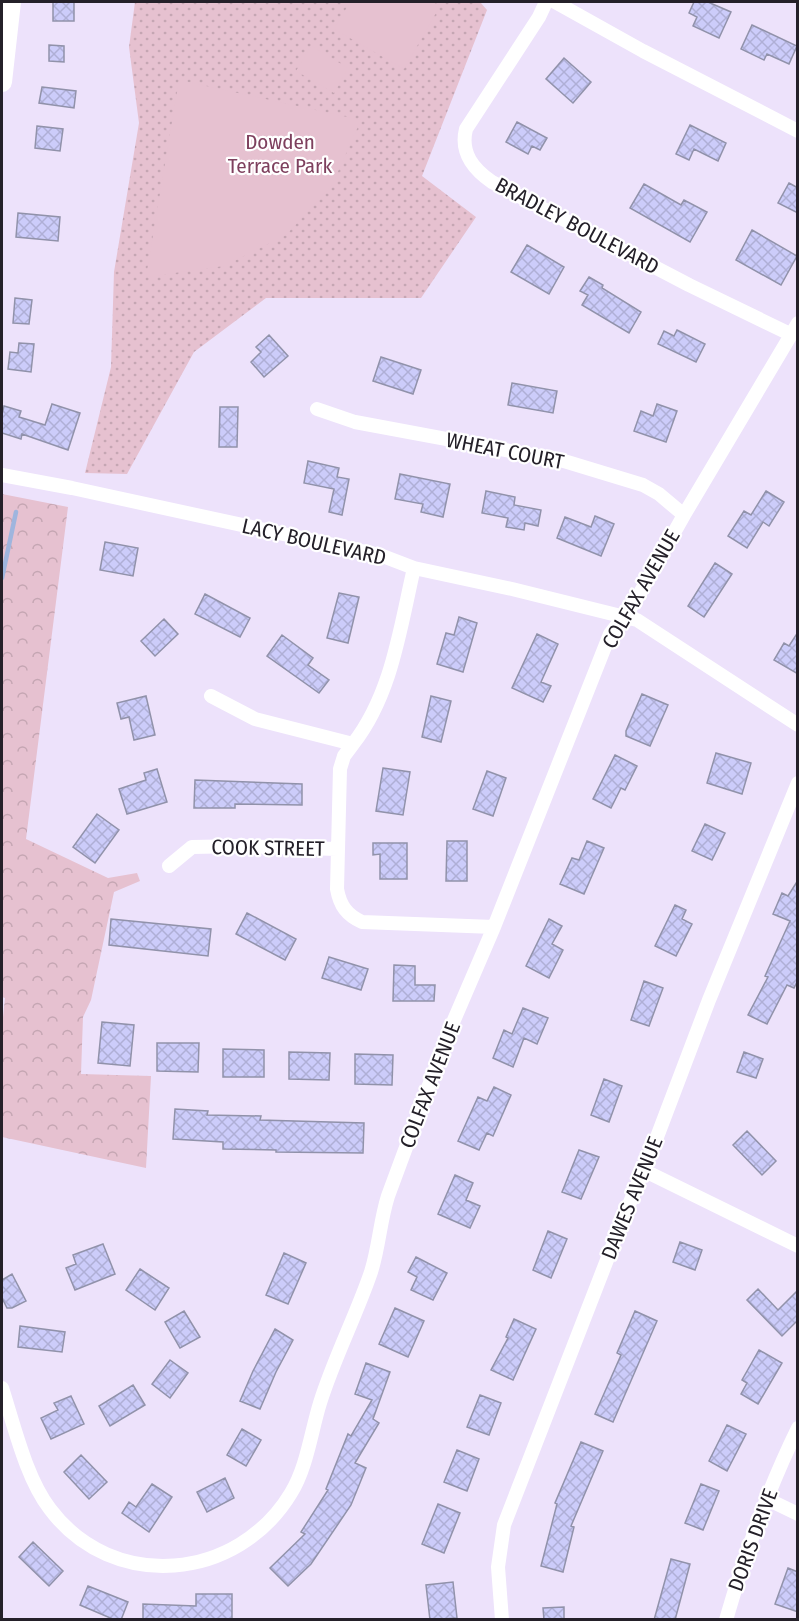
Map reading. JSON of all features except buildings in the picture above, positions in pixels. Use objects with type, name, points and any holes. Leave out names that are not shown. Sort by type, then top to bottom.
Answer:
[{"type":"street","points":[[2,82],[11,2]]},
{"type":"street","name":"BRADLEY BOULEVARD","points":[[546,2],[539,17],[466,129],[463,139],[470,162],[492,183],[689,285],[794,328]]},
{"type":"street","points":[[555,2],[643,51],[798,131]]},
{"type":"street","name":"COLFAX AVENUE","points":[[2,1388],[37,1490],[50,1510],[66,1527],[85,1543],[106,1554],[149,1566],[195,1563],[237,1548],[262,1529],[279,1511],[302,1471],[321,1401],[371,1270],[388,1196],[448,1034],[494,927],[610,634],[635,602],[794,328]]},
{"type":"street","name":"WHEAT COURT","points":[[317,409],[355,422],[564,461],[643,485],[659,494],[684,514]]},
{"type":"street","name":"LACY BOULEVARD","points":[[2,475],[380,555],[414,567],[637,620],[798,725]]},
{"type":"street","points":[[414,567],[384,690],[374,713],[344,756],[340,770],[338,899],[352,917],[362,922],[494,927]]},
{"type":"street","points":[[210,696],[255,719],[353,744]]},
{"type":"street","name":"DAWES AVENUE","points":[[502,1620],[498,1567],[504,1525],[713,989],[798,783]]},
{"type":"street","name":"COOK STREET","points":[[169,866],[192,847],[338,849]]},
{"type":"street","points":[[643,1170],[798,1246]]},
{"type":"street","name":"DORIS DRIVE","points":[[726,1620],[767,1499],[798,1428]]},
{"type":"street","points":[[767,1499],[798,1514]]},
{"type":"green space","name":"Dowden Terrace Park","points":[[135,2],[480,2],[487,10],[422,176],[476,217],[421,298],[266,298],[194,352],[127,474],[85,473],[111,367],[114,272],[139,123],[129,47]]},
{"type":"green space","points":[[350,2],[433,2],[440,6],[404,69],[334,29]]},
{"type":"green space","points":[[311,46],[348,68],[334,93],[296,71]]},
{"type":"green space","points":[[179,80],[361,120],[332,185],[286,235],[224,266],[146,277]]},
{"type":"green space","points":[[2,494],[68,507],[26,839],[108,878],[137,873],[140,881],[114,892],[91,1000],[83,1017],[81,1074],[151,1076],[146,1168],[2,1137],[2,1027],[5,998],[2,997]]},
{"type":"waterway","points":[[2,578],[16,512]]}]
